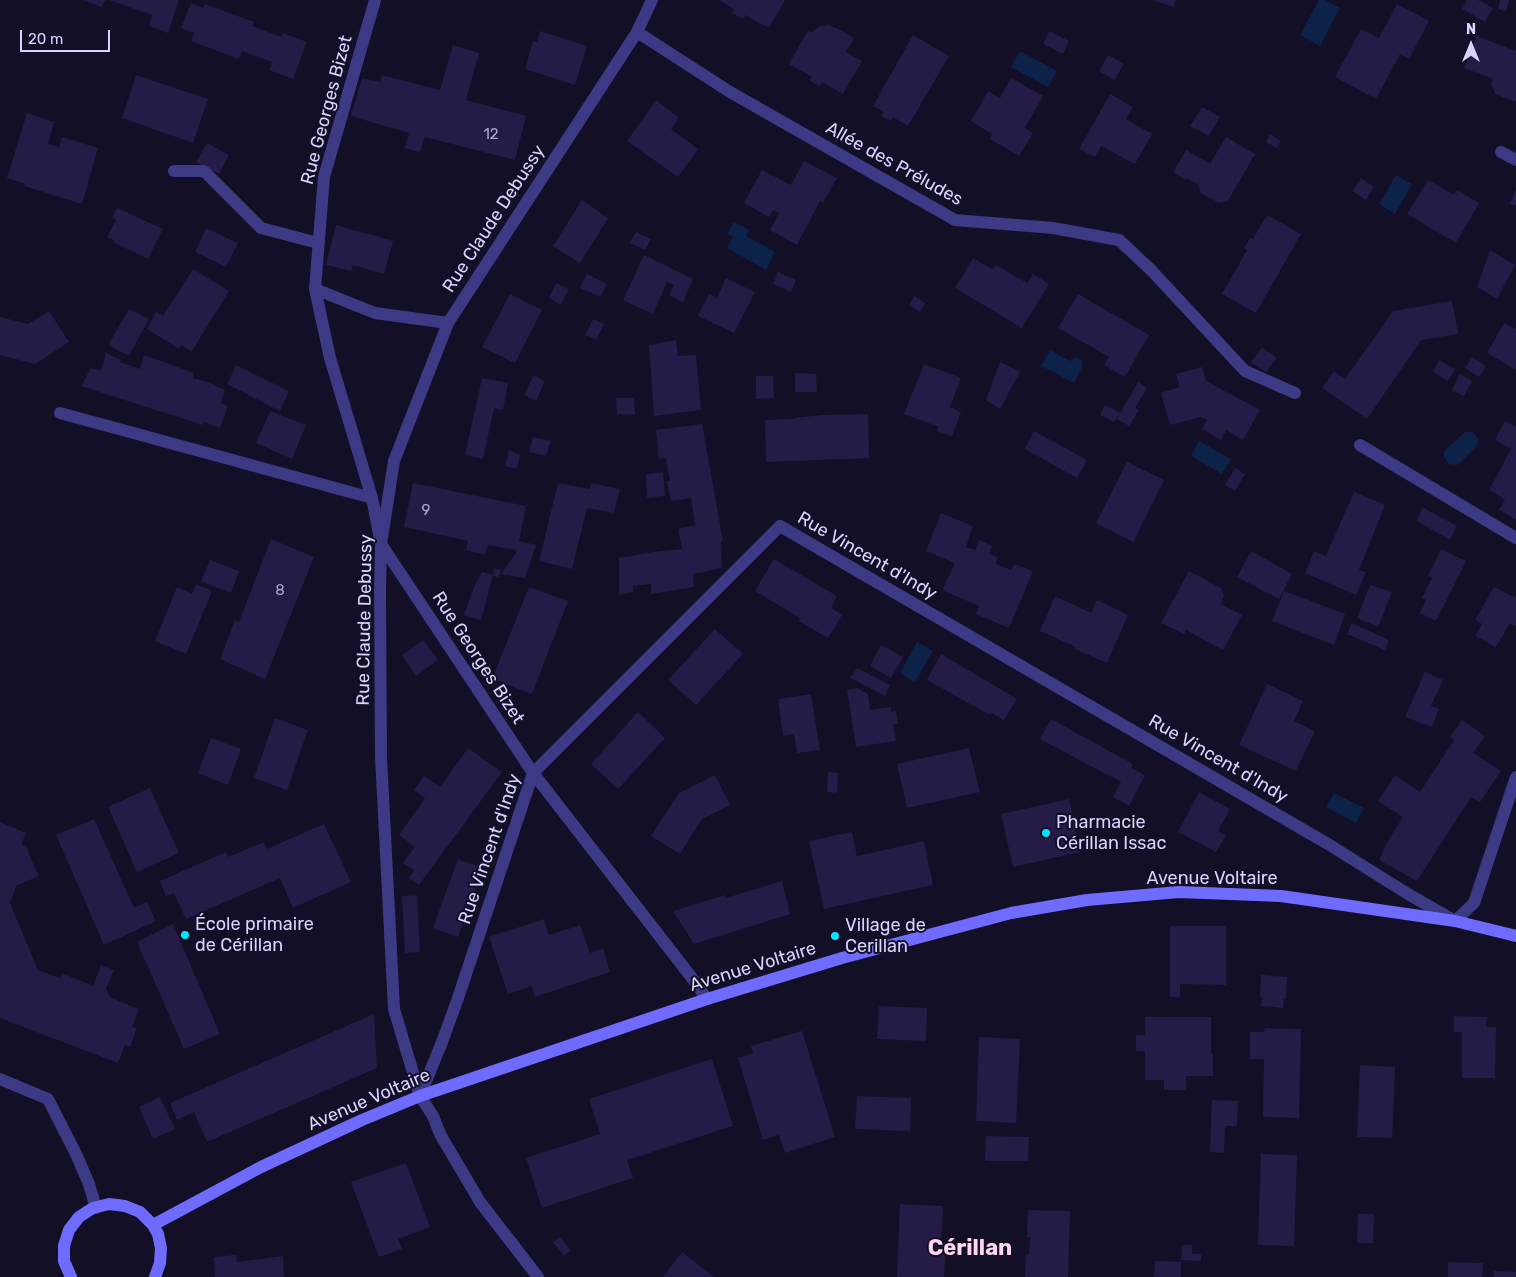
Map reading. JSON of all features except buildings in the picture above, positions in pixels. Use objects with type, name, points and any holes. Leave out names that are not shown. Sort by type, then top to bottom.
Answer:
[{"type":"main road","name":"Avenue Voltaire","points":[[153,1225],[261,1167],[362,1120],[420,1096],[707,999],[842,958],[1011,913],[1087,900],[1179,892],[1281,896],[1455,921],[1516,936]]},
{"type":"main road","points":[[70,1277],[64,1261],[64,1246],[69,1230],[79,1217],[93,1208],[108,1204],[125,1206],[140,1212],[153,1225],[158,1234],[161,1248],[160,1263],[155,1277]]},
{"type":"street","name":"Rue Georges Bizet","points":[[375,0],[324,177],[315,289],[330,358],[372,498],[381,544],[533,774],[707,999]]},
{"type":"street","name":"Rue Claude Debussy","points":[[538,1277],[480,1202],[440,1134],[433,1116],[420,1096],[394,1009],[381,757],[381,544],[394,461],[448,322],[636,32],[652,0]]},
{"type":"street","name":"Allée des Préludes","points":[[636,32],[730,92],[954,220],[1053,228],[1119,240],[1151,270],[1245,371],[1295,393]]},
{"type":"street","points":[[1500,152],[1516,160]]},
{"type":"street","points":[[174,171],[204,171],[261,228],[318,244]]},
{"type":"street","points":[[315,289],[375,313],[448,322]]},
{"type":"street","points":[[60,413],[372,498]]},
{"type":"street","points":[[1360,445],[1516,538]]},
{"type":"street","name":"Rue Vincent d'Indy","points":[[420,1096],[457,1001],[533,774],[780,526],[1328,844],[1455,921]]},
{"type":"street","points":[[1455,921],[1474,903],[1516,776]]},
{"type":"street","points":[[0,1079],[48,1099],[89,1184],[96,1208]]},
{"type":"water","points":[[1319,0],[1325,0],[1340,8],[1320,46],[1300,35]]},
{"type":"water","points":[[1020,51],[1057,71],[1048,87],[1011,67]]},
{"type":"water","points":[[1396,175],[1412,184],[1395,214],[1379,204]]},
{"type":"water","points":[[734,222],[749,230],[746,236],[775,252],[766,270],[727,248],[733,237],[727,234]]},
{"type":"water","points":[[1050,350],[1070,361],[1076,357],[1082,360],[1082,367],[1074,383],[1041,366]]},
{"type":"water","points":[[1465,432],[1473,432],[1478,439],[1477,446],[1457,465],[1449,464],[1444,457],[1444,452]]},
{"type":"water","points":[[1199,441],[1231,459],[1222,474],[1191,456]]},
{"type":"water","points":[[917,642],[933,651],[915,682],[900,673]]},
{"type":"water","points":[[1334,793],[1364,808],[1356,823],[1326,807]]},
{"type":"place","name":"Pharmacie Cérillan Issac","points":[[1046,833]]},
{"type":"place","name":"École primaire de Cérillan","points":[[185,935]]},
{"type":"place","name":"Village de Cerillan","points":[[835,936]]},
{"type":"district","name":"Cérillan","points":[[970,1249]]}]
